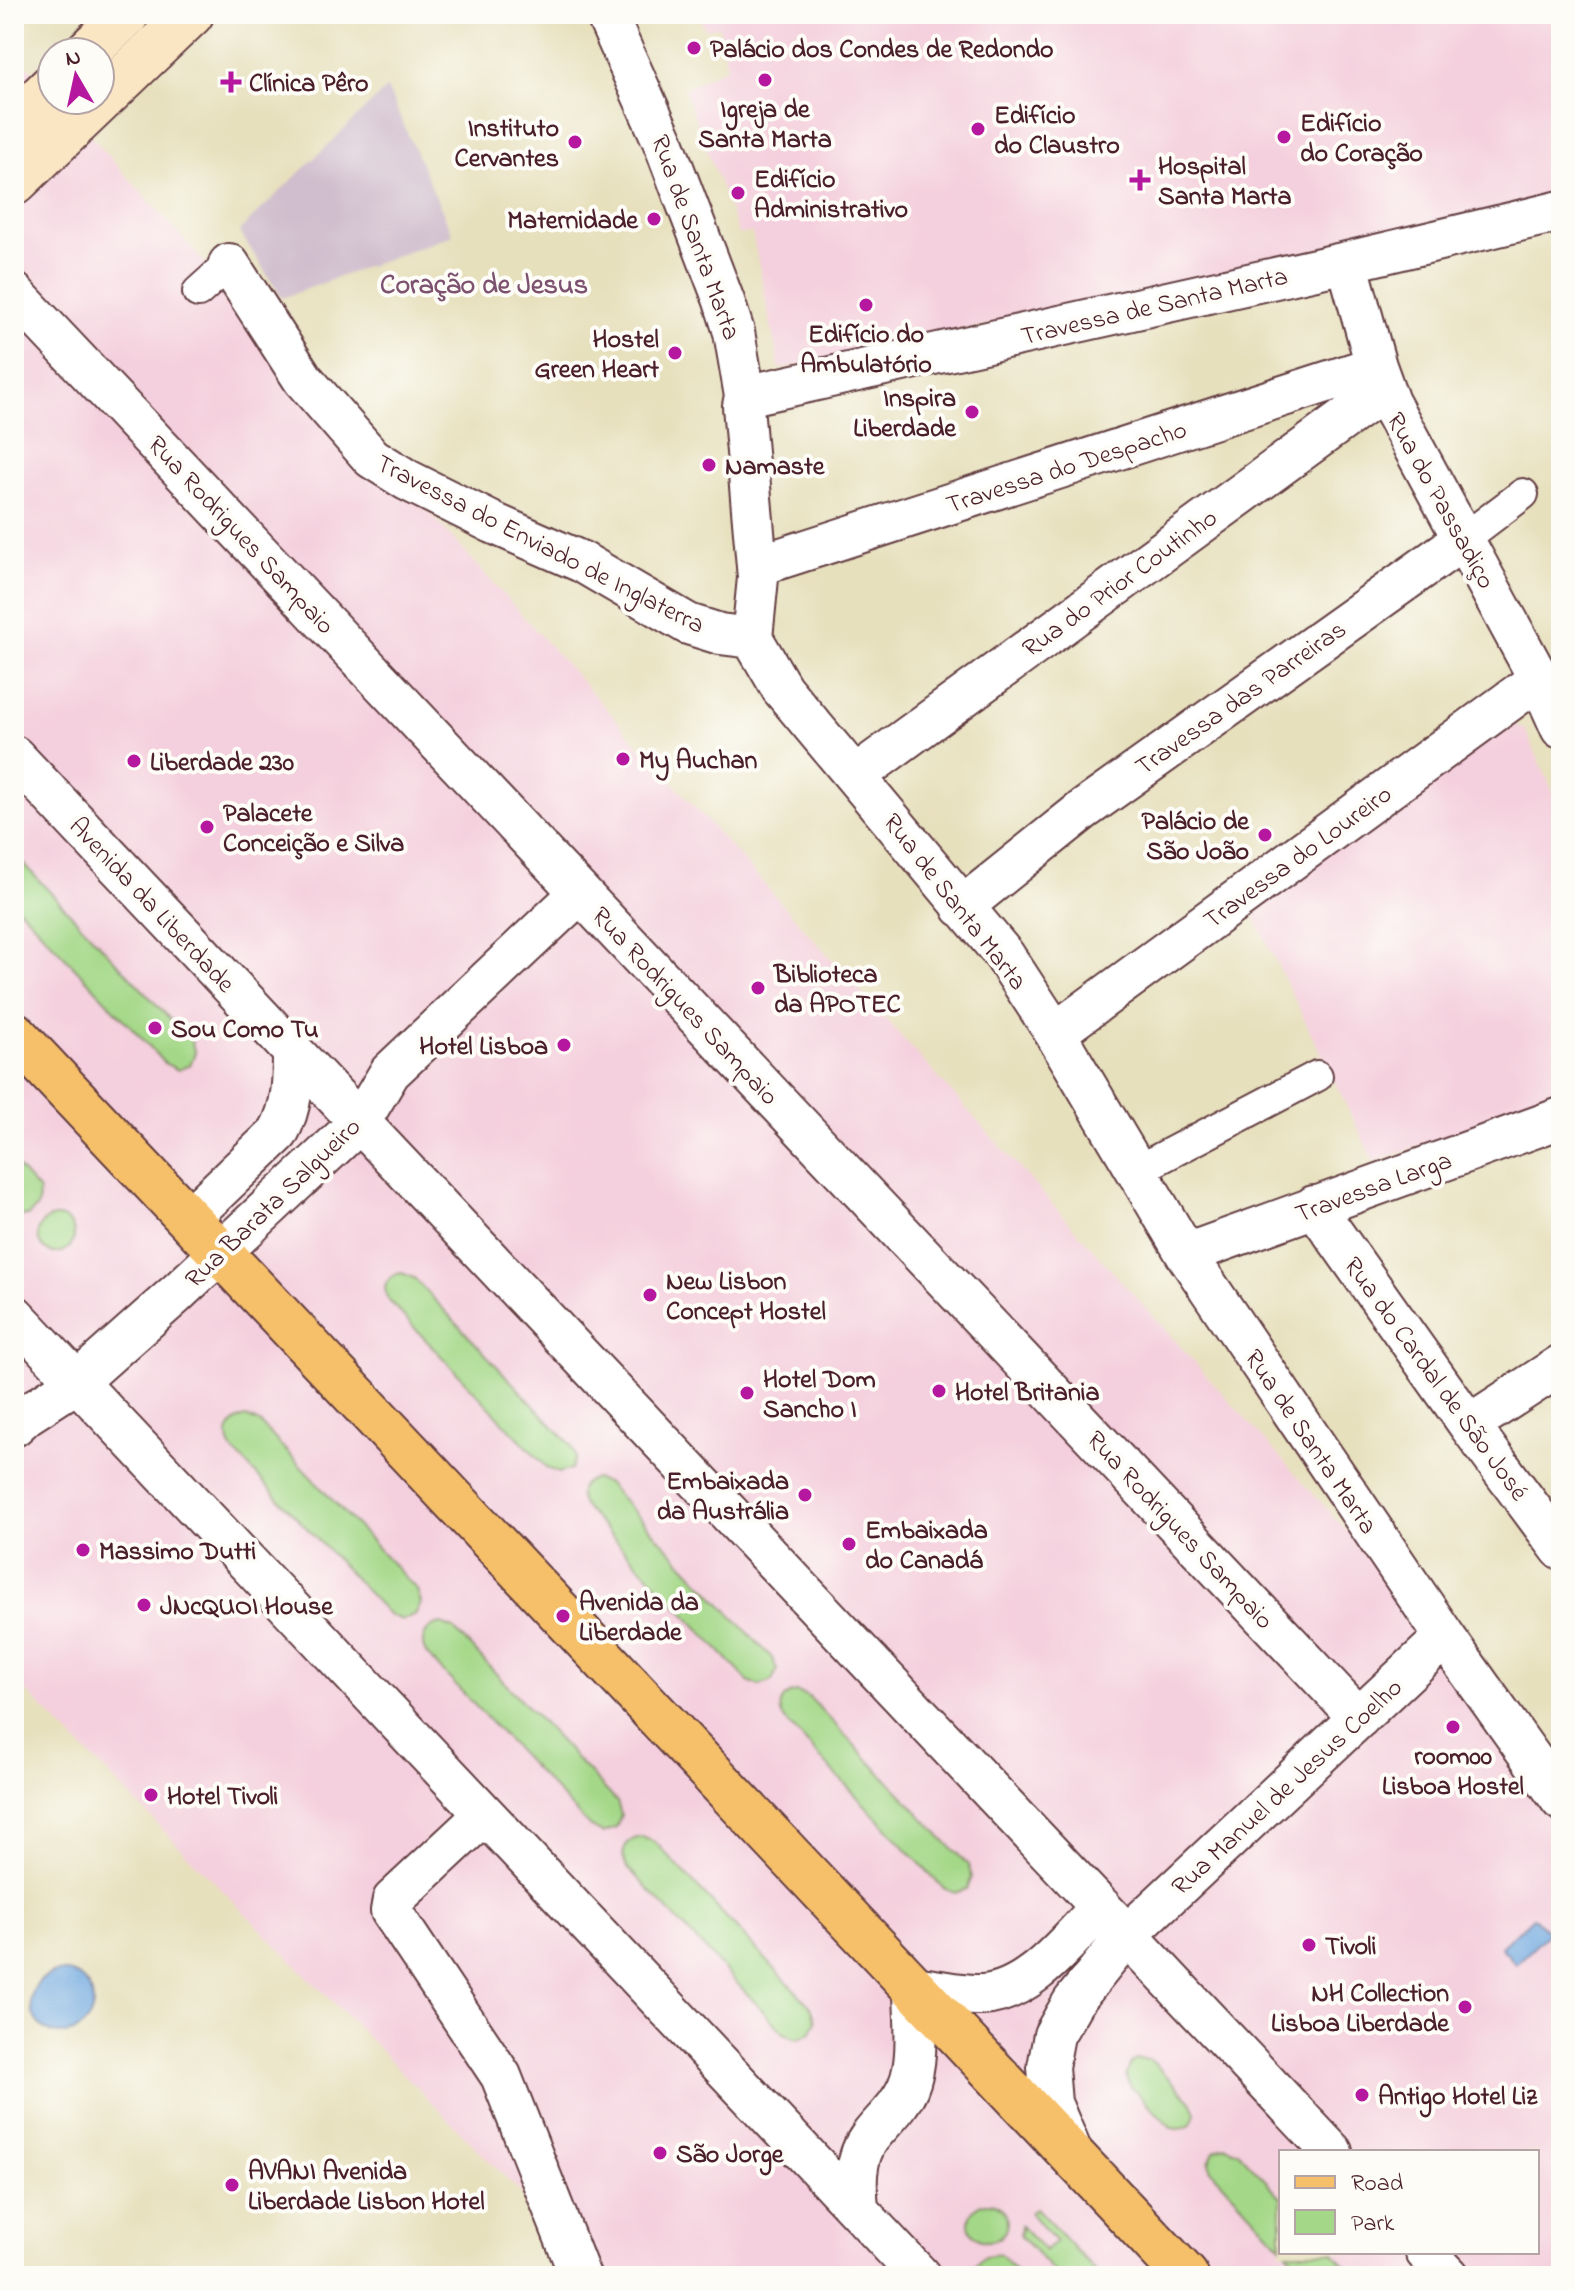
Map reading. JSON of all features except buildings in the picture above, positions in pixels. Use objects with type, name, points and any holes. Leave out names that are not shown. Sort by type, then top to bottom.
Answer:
[{"type":"main road","points":[[104,36],[127,14]]},
{"type":"main road","points":[[14,183],[180,18]]},
{"type":"main road","points":[[14,123],[36,102]]},
{"type":"main road","points":[[14,1034],[1186,2276]]},
{"type":"street","name":"Rua de Santa Marta","points":[[606,14],[663,141],[734,332],[745,396],[743,406],[757,566],[752,638],[782,689],[1004,955],[1055,1033],[1186,1254],[1445,1637],[1561,1800]]},
{"type":"street","name":"Travessa de Santa Marta","points":[[745,396],[1347,262],[1561,211]]},
{"type":"street","name":"Rua do Passadiço","points":[[1347,262],[1380,378],[1400,425],[1465,538],[1539,679],[1561,728]]},
{"type":"street","name":"Travessa do Enviado de Inglaterra","points":[[198,292],[229,264],[303,379],[372,458],[407,480],[582,562],[688,624],[720,634],[752,638]]},
{"type":"street","name":"Rua Rodrigues Sampaio","points":[[14,293],[1359,1718]]},
{"type":"street","name":"Travessa do Despacho","points":[[757,566],[1380,378]]},
{"type":"street","name":"Rua do Prior Coutinho","points":[[856,775],[1380,378]]},
{"type":"street","name":"Travessa das Parreiras","points":[[962,907],[1083,810],[1523,494]]},
{"type":"street","name":"Travessa do Loureiro","points":[[1055,1033],[1539,679]]},
{"type":"street","name":"Avenida da Liberdade","points":[[14,756],[1330,2150]]},
{"type":"street","name":"Rua Barata Salgueiro","points":[[14,1426],[77,1382],[360,1122],[390,1072],[580,893]]},
{"type":"street","points":[[188,1219],[278,1133],[287,1117],[291,1100],[293,1051]]},
{"type":"street","points":[[1136,1171],[1317,1076]]},
{"type":"street","name":"Travessa Larga","points":[[1186,1254],[1561,1118]]},
{"type":"street","name":"Rua do Cardal de São José","points":[[1314,1206],[1561,1549]]},
{"type":"street","points":[[14,1315],[920,2276]]},
{"type":"street","points":[[1469,1425],[1561,1365]]},
{"type":"street","name":"Rua Manuel de Jesus Coelho","points":[[1114,1921],[1359,1718],[1445,1637]]},
{"type":"street","points":[[484,1815],[393,1900],[391,1911],[501,2076],[567,2272]]},
{"type":"street","points":[[858,2209],[857,2170],[861,2153],[869,2137],[901,2101],[910,2083],[914,2063],[914,1987],[983,1995],[1008,1987],[1031,1976],[1114,1921]]},
{"type":"street","points":[[1075,2158],[1051,2103],[1048,2067],[1054,2035],[1114,1921]]},
{"type":"street","points":[[1428,2254],[1449,2276]]},
{"type":"shaded area","name":"Hospital Santa Marta","points":[[698,14],[1561,14],[1561,203],[780,369],[752,232],[739,235],[684,89],[727,67],[719,27],[705,29]]},
{"type":"shaded area","points":[[14,51],[36,75],[36,116],[73,116],[1441,1636],[1561,1809],[1561,2276],[603,2276],[14,1679]]},
{"type":"shaded area","points":[[387,88],[453,235],[282,298],[239,231]]},
{"type":"shaded area","points":[[1513,724],[1525,729],[1561,810],[1561,1097],[1374,1162],[1248,904]]},
{"type":"green space","points":[[14,854],[191,1041],[195,1053],[190,1065],[178,1070],[166,1064],[14,903]]},
{"type":"green space","points":[[14,1163],[39,1191],[38,1206],[28,1216],[14,1215]]},
{"type":"green space","points":[[56,1217],[69,1222],[74,1235],[69,1248],[56,1253],[43,1248],[38,1235],[43,1222]]},
{"type":"green space","points":[[402,1273],[414,1278],[571,1445],[576,1457],[571,1469],[559,1473],[547,1468],[389,1301],[386,1283],[392,1276]]},
{"type":"green space","points":[[246,1417],[260,1423],[417,1590],[421,1603],[415,1615],[402,1620],[389,1615],[232,1449],[228,1433],[232,1425]]},
{"type":"green space","points":[[596,1479],[608,1484],[772,1658],[777,1670],[772,1681],[759,1686],[748,1681],[584,1507],[581,1488]]},
{"type":"green space","points":[[441,1624],[454,1629],[617,1802],[621,1815],[616,1828],[603,1833],[590,1827],[427,1655],[423,1645],[425,1635]]},
{"type":"green space","points":[[797,1692],[809,1697],[968,1865],[972,1877],[967,1889],[955,1893],[943,1888],[784,1719],[782,1701]]},
{"type":"green space","points":[[642,1837],[655,1842],[811,2007],[816,2021],[810,2033],[797,2039],[784,2033],[627,1867],[625,1847],[631,1840]]},
{"type":"green space","points":[[1137,2059],[1150,2060],[1191,2101],[1196,2113],[1188,2126],[1172,2128],[1131,2087],[1126,2075],[1131,2063]]},
{"type":"green space","points":[[1226,2146],[1238,2151],[1279,2195],[1279,2244],[1210,2169],[1209,2162],[1214,2151]]},
{"type":"green space","points":[[988,2203],[1001,2209],[1007,2222],[1001,2235],[988,2241],[975,2235],[969,2222],[975,2209]]},
{"type":"green space","points":[[1036,2208],[1100,2276],[1058,2276],[1020,2236],[1021,2226],[1045,2251],[1056,2241],[1030,2213]]},
{"type":"green space","points":[[1000,2254],[1021,2276],[978,2276],[971,2269],[985,2256]]},
{"type":"green space","points":[[1289,2254],[1335,2254],[1345,2265],[1349,2276],[1309,2276]]},
{"type":"water","points":[[1533,1917],[1549,1933],[1516,1964],[1501,1947]]},
{"type":"water","points":[[62,1972],[74,1974],[84,1981],[91,1991],[91,2015],[84,2025],[74,2032],[62,2034],[50,2032],[40,2025],[33,2015],[31,2003],[33,1991],[40,1981],[50,1974]]},
{"type":"place","name":"Palácio dos Condes de Redondo","points":[[694,48]]},
{"type":"place","name":"Igreja de Santa Marta","points":[[765,80]]},
{"type":"place","name":"Clínica Pêro","points":[[231,82]]},
{"type":"place","name":"Edifício do Claustro","points":[[978,129]]},
{"type":"place","name":"Edifício do Coração","points":[[1284,137]]},
{"type":"place","name":"Instituto Cervantes","points":[[575,142]]},
{"type":"place","name":"Hospital Santa Marta","points":[[1140,180]]},
{"type":"place","name":"Edifício Administrativo","points":[[738,193]]},
{"type":"place","name":"Maternidade","points":[[654,219]]},
{"type":"place","name":"Edifício do Ambulatório","points":[[866,305]]},
{"type":"place","name":"Hostel Green Heart","points":[[675,353]]},
{"type":"place","name":"Inspira Liberdade","points":[[972,412]]},
{"type":"place","name":"Namaste","points":[[709,465]]},
{"type":"place","name":"My Auchan","points":[[623,759]]},
{"type":"place","name":"Liberdade 230","points":[[134,761]]},
{"type":"place","name":"Palacete Conceição e Silva","points":[[207,827]]},
{"type":"place","name":"Palácio de São João","points":[[1265,835]]},
{"type":"place","name":"Biblioteca da APOTEC","points":[[758,988]]},
{"type":"place","name":"Sou Como Tu","points":[[155,1028]]},
{"type":"place","name":"Hotel Lisboa","points":[[564,1045]]},
{"type":"place","name":"New Lisbon Concept Hostel","points":[[650,1295]]},
{"type":"place","name":"Hotel Britania","points":[[939,1391]]},
{"type":"place","name":"Hotel Dom Sancho I","points":[[747,1393]]},
{"type":"place","name":"Embaixada da Austrália","points":[[805,1495]]},
{"type":"place","name":"Embaixada do Canadá","points":[[849,1544]]},
{"type":"place","name":"Massimo Dutti","points":[[83,1550]]},
{"type":"place","name":"JNcQUOI House","points":[[144,1605]]},
{"type":"place","name":"Avenida da Liberdade","points":[[563,1616]]},
{"type":"place","name":"room00 Lisboa Hostel","points":[[1453,1727]]},
{"type":"place","name":"Hotel Tivoli","points":[[151,1795]]},
{"type":"place","name":"Tivoli","points":[[1309,1945]]},
{"type":"place","name":"NH Collection Lisboa Liberdade","points":[[1465,2007]]},
{"type":"place","name":"Antigo Hotel Liz","points":[[1362,2095]]},
{"type":"place","name":"São Jorge","points":[[660,2153]]},
{"type":"place","name":"AVANI Avenida Liberdade Lisbon Hotel","points":[[232,2185]]},
{"type":"district","name":"Coração de Jesus","points":[[484,283]]}]
